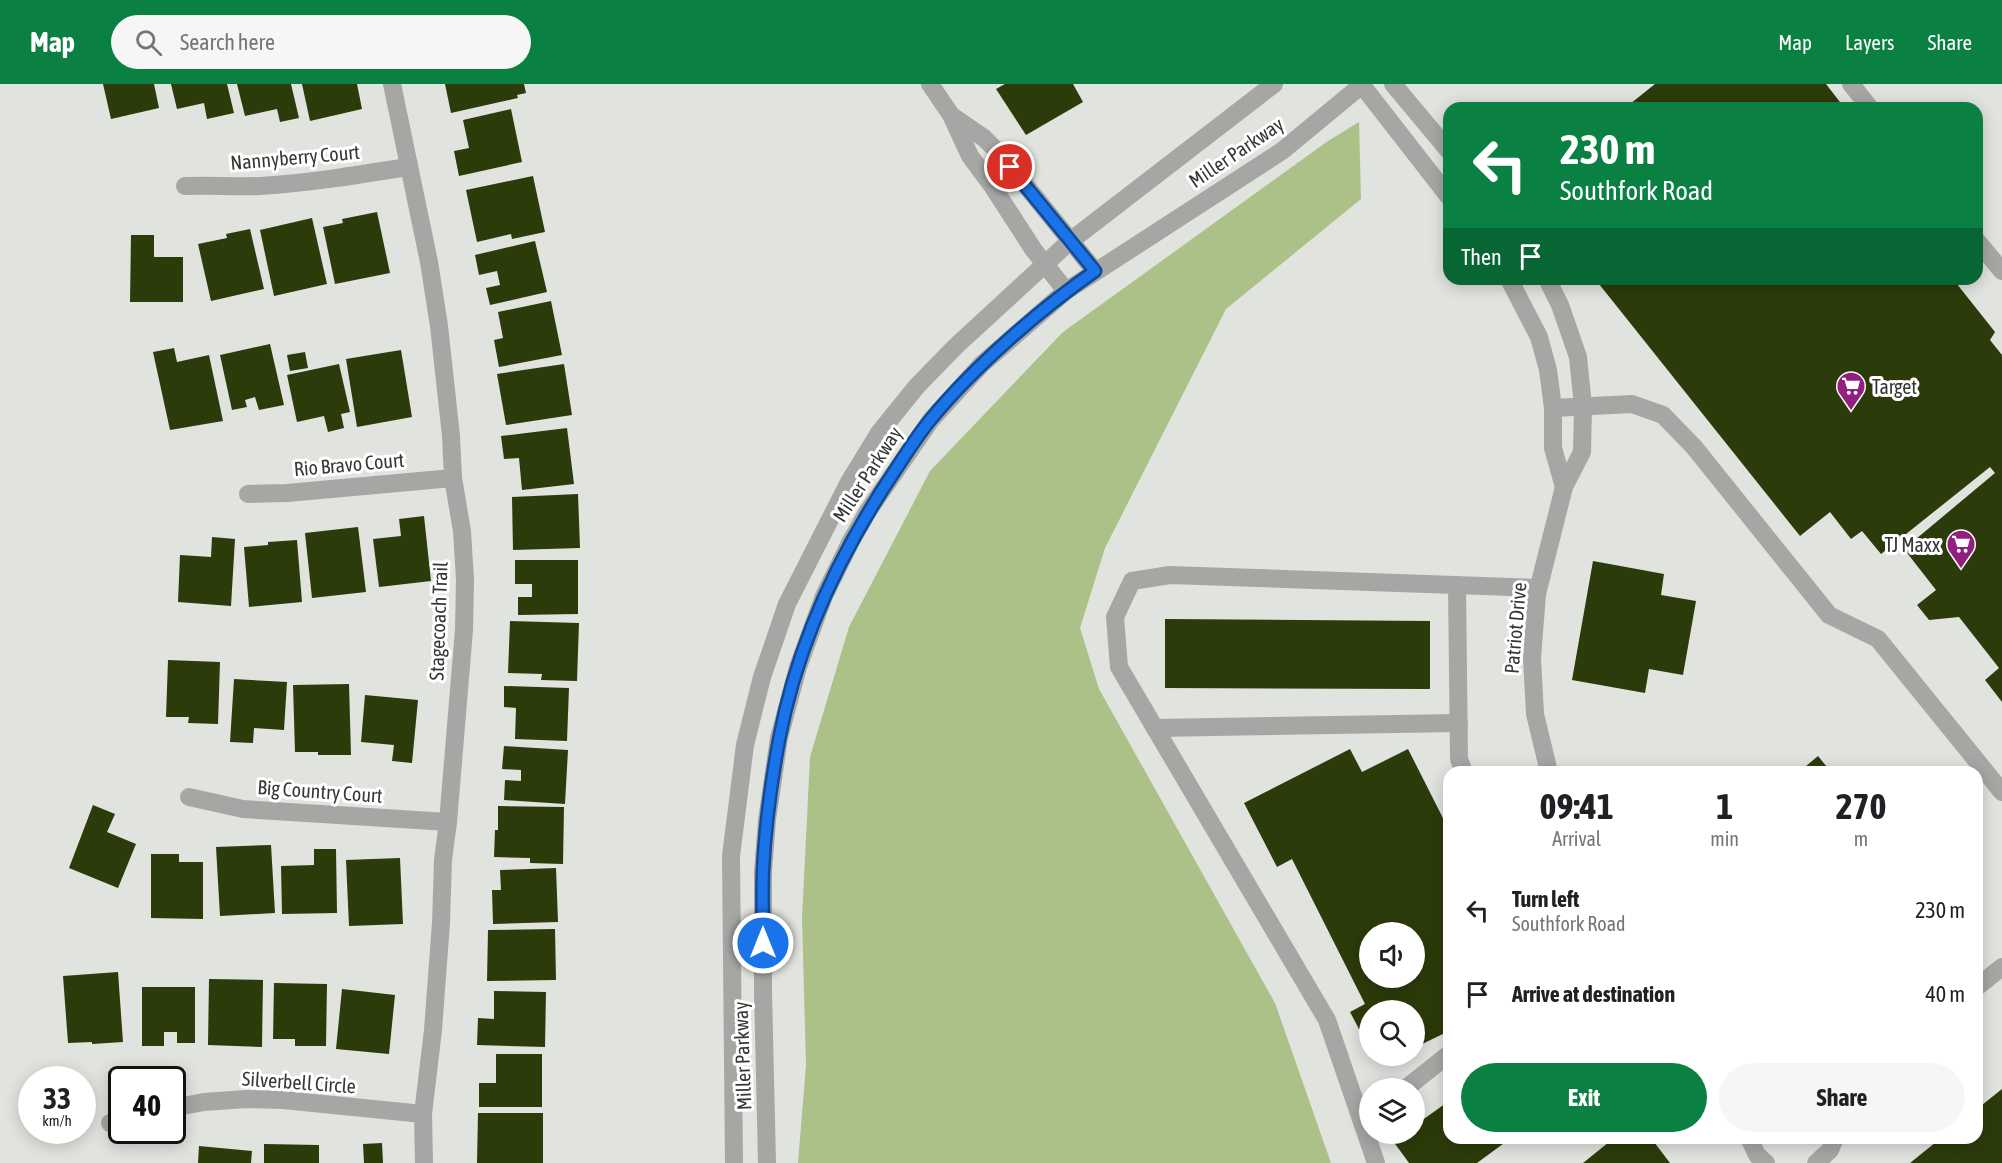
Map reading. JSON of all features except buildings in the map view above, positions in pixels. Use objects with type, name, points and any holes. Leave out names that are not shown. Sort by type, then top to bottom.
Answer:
[{"type":"street","name":"Stagecoach Trail","points":[[392,84],[407,167],[429,262],[439,326],[453,478],[462,531],[464,610],[448,822],[443,860],[434,1018],[423,1114],[424,1163]]},
{"type":"street","points":[[930,84],[951,115],[970,156],[1066,291]]},
{"type":"street","name":"Miller Parkway","points":[[734,1163],[731,856],[745,745],[762,676],[787,604],[849,482],[879,433],[917,386],[956,346],[1071,241],[1274,84]]},
{"type":"street","points":[[1362,84],[1443,189]]},
{"type":"street","name":"Miller Parkway","points":[[767,1163],[763,872],[767,820],[780,738],[798,667],[824,596],[849,543],[874,502],[931,420],[982,364],[1066,291],[1282,151],[1362,84]]},
{"type":"street","points":[[1393,84],[1443,144]]},
{"type":"street","points":[[1851,84],[1865,102]]},
{"type":"street","points":[[951,115],[984,138],[1020,178],[1095,271]]},
{"type":"street","name":"Nannyberry Court","points":[[185,186],[257,186],[296,183],[407,167]]},
{"type":"street","points":[[998,195],[1020,178]]},
{"type":"street","points":[[1983,248],[2002,271]]},
{"type":"street","points":[[1512,285],[1539,337],[1548,370],[1553,408],[1553,448],[1564,487]]},
{"type":"street","name":"Patriot Drive","points":[[1548,766],[1535,714],[1532,669],[1538,588],[1564,487],[1582,452],[1583,406],[1578,357],[1560,305],[1550,285]]},
{"type":"street","points":[[1553,408],[1632,404],[1663,415],[1694,447],[1829,615],[1878,639],[1981,766]]},
{"type":"street","name":"Rio Bravo Court","points":[[248,494],[287,493],[453,478]]},
{"type":"street","points":[[1359,1102],[1327,1020],[1119,667],[1115,617],[1132,581],[1170,575],[1538,588]]},
{"type":"street","points":[[1457,585],[1459,759],[1462,766]]},
{"type":"street","points":[[1155,728],[1459,723]]},
{"type":"street","points":[[1983,769],[2002,792]]},
{"type":"street","name":"Big Country Court","points":[[189,797],[243,809],[448,822]]},
{"type":"street","points":[[1983,982],[2002,968]]},
{"type":"street","points":[[1419,1078],[1443,1059]]},
{"type":"street","name":"Silverbell Circle","points":[[186,1105],[246,1099],[283,1100],[423,1114]]},
{"type":"street","points":[[1372,1144],[1376,1163]]},
{"type":"street","points":[[1752,1144],[1757,1155],[1767,1163]]},
{"type":"street","points":[[1820,1162],[1832,1144]]},
{"type":"green space","points":[[1359,122],[1361,199],[1226,309],[1105,548],[1080,628],[1099,689],[1275,1003],[1331,1163],[798,1163],[806,1065],[802,918],[810,757],[849,627],[930,471],[1063,332],[1328,141]]},
{"type":"place","name":"Target","points":[[1851,412]]},
{"type":"place","name":"TJ Maxx","points":[[1961,570]]},
{"type":"route","points":[[763,943],[765,837],[780,738],[798,667],[824,596],[849,543],[903,458],[931,420],[982,364],[1066,291],[1095,271],[1010,167]]}]
